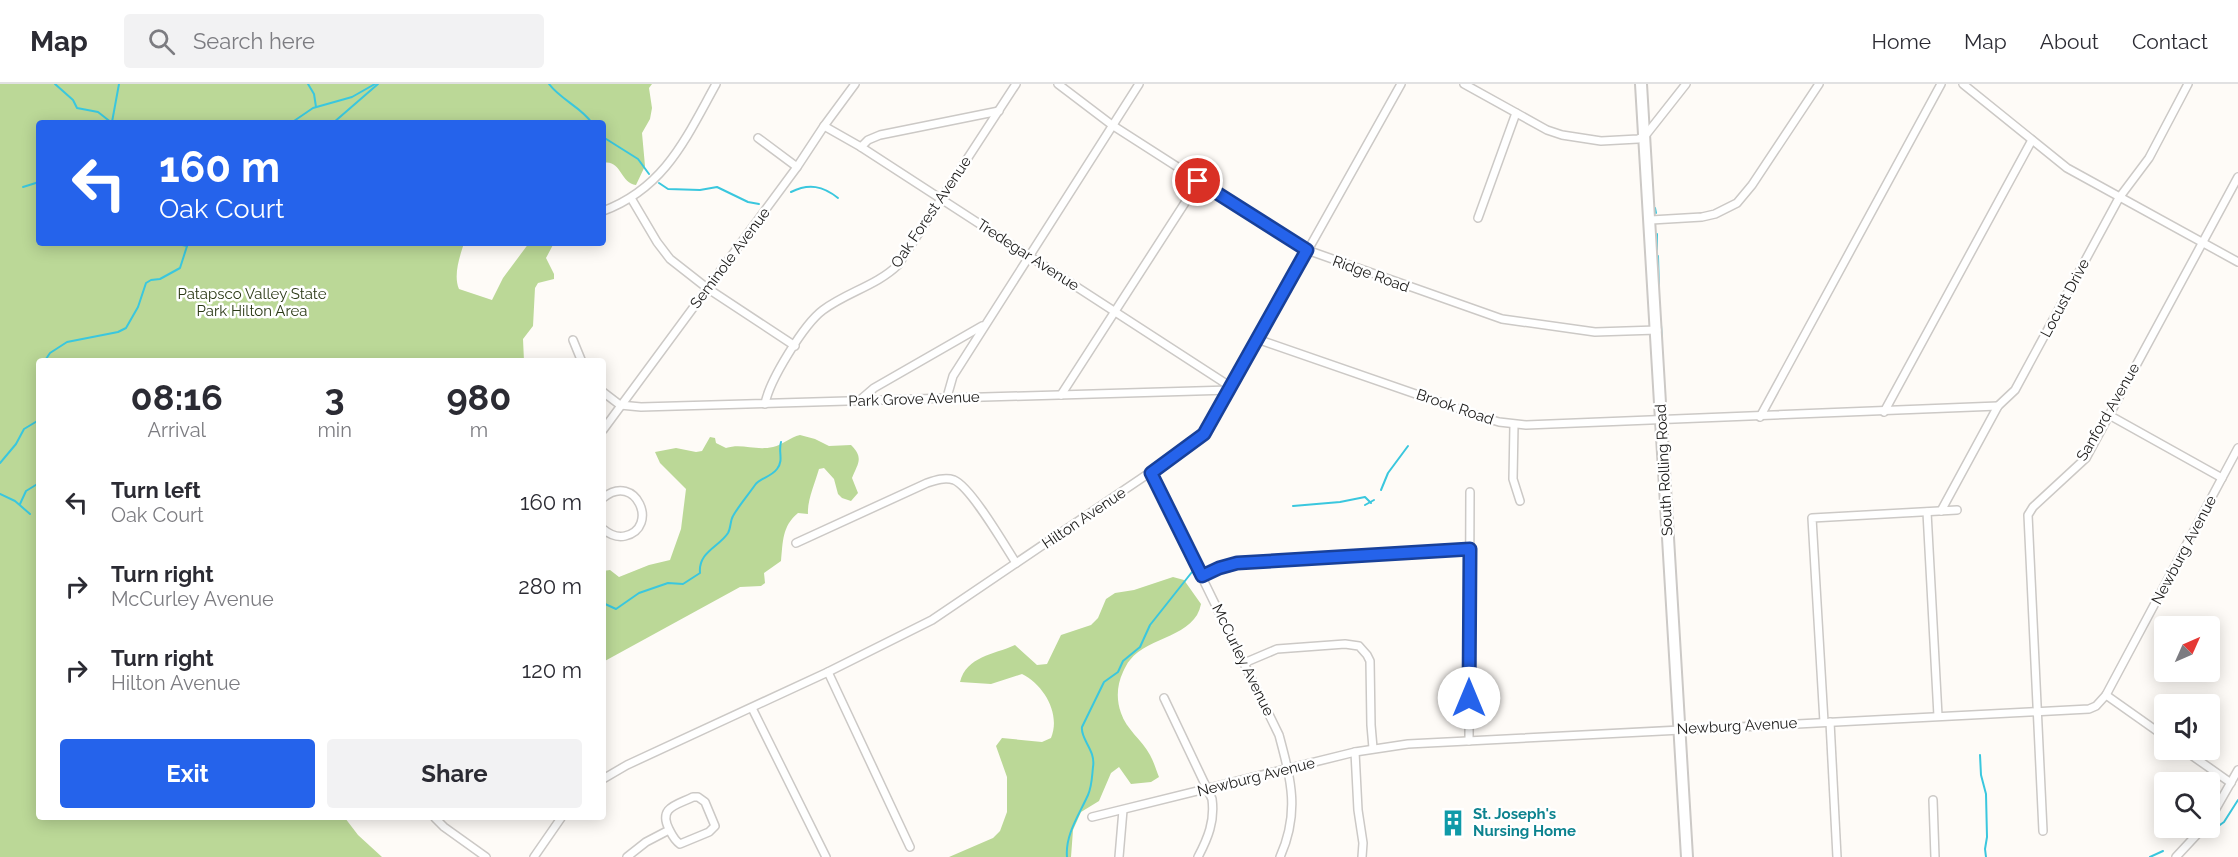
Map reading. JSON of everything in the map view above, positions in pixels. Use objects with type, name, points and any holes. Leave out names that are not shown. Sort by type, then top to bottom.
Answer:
[{"type":"main road","name":"South Rolling Road","points":[[1641,84],[1651,220],[1687,857]]},
{"type":"street","points":[[606,210],[631,198],[650,184],[672,160],[716,84]]},
{"type":"street","name":"Seminole Avenue","points":[[606,426],[797,167],[855,84]]},
{"type":"street","name":"Oak Forest Avenue","points":[[765,404],[774,378],[809,324],[822,310],[881,279],[898,265],[1016,84]]},
{"type":"street","name":"Ridge Road","points":[[1058,84],[1112,125],[1307,250],[1502,319],[1595,332],[1657,330]]},
{"type":"street","points":[[947,397],[952,376],[1139,84]]},
{"type":"street","name":"Hilton Avenue","points":[[606,777],[627,765],[828,672],[932,620],[1151,473],[1204,434],[1401,84]]},
{"type":"street","points":[[1464,84],[1562,135],[1601,141],[1638,139],[1645,136],[1686,84]]},
{"type":"street","points":[[1651,220],[1708,216],[1737,203],[1752,185],[1819,84]]},
{"type":"street","points":[[1760,417],[1941,84]]},
{"type":"street","points":[[1963,84],[2067,168],[2238,262]]},
{"type":"street","name":"Locust Drive","points":[[1941,511],[1998,406],[2015,390],[2119,198],[2149,158],[2188,84]]},
{"type":"street","points":[[861,147],[868,140],[880,135],[999,111]]},
{"type":"street","points":[[1478,218],[1516,113]]},
{"type":"street","name":"Tredegar Avenue","points":[[824,126],[861,147],[1231,388]]},
{"type":"street","points":[[758,138],[797,167]]},
{"type":"street","points":[[1884,412],[2032,140]]},
{"type":"street","name":"Sanford Avenue","points":[[2043,831],[2028,515],[2033,507],[2086,458],[2238,177]]},
{"type":"street","points":[[1061,395],[1198,181]]},
{"type":"street","points":[[631,198],[662,250],[679,267],[795,346]]},
{"type":"street","points":[[860,400],[874,388],[984,325]]},
{"type":"street","name":"Brook Road","points":[[1257,339],[1482,417],[1514,425],[1998,406]]},
{"type":"street","points":[[573,340],[580,358]]},
{"type":"street","name":"Park Grove Avenue","points":[[620,405],[641,407],[765,404],[1231,388]]},
{"type":"street","points":[[606,394],[620,405]]},
{"type":"street","points":[[2109,415],[2222,478]]},
{"type":"street","points":[[1514,425],[1513,479],[1520,501]]},
{"type":"street","name":"Newburg Avenue","points":[[1092,818],[1355,752],[1408,744],[2089,709],[2096,706],[2106,695],[2238,448]]},
{"type":"street","name":"McCurley Avenue","points":[[1151,473],[1279,735],[1288,769],[1293,802],[1290,831],[1280,857]]},
{"type":"street","points":[[796,543],[927,483],[951,479],[957,481],[968,492],[1016,563]]},
{"type":"street","points":[[606,496],[616,491],[628,492],[637,499],[642,513],[640,525],[628,534],[613,535],[606,531]]},
{"type":"street","points":[[1468,741],[1470,492]]},
{"type":"street","points":[[1837,857],[1812,518],[1957,510]]},
{"type":"street","points":[[1927,512],[1938,716]]},
{"type":"street","points":[[1202,576],[1237,563],[1470,549]]},
{"type":"street","points":[[1244,663],[1277,649],[1345,644],[1359,646],[1370,661],[1373,748]]},
{"type":"street","points":[[828,672],[910,847]]},
{"type":"street","points":[[2106,695],[2154,729]]},
{"type":"street","points":[[1164,698],[1212,799],[1213,820],[1198,857]]},
{"type":"street","points":[[752,708],[826,857]]},
{"type":"street","points":[[1355,752],[1358,810],[1363,843],[1362,857]]},
{"type":"street","points":[[2198,760],[2231,783]]},
{"type":"street","points":[[2220,802],[2238,770]]},
{"type":"street","points":[[693,797],[702,798],[715,826],[709,832],[684,844],[677,842],[669,830],[665,821],[666,811],[693,797]]},
{"type":"street","points":[[1933,800],[1935,857]]},
{"type":"street","points":[[1119,857],[1123,810]]},
{"type":"street","points":[[437,820],[486,857]]},
{"type":"street","points":[[534,857],[560,820]]},
{"type":"street","points":[[627,857],[646,842],[669,830]]},
{"type":"street","points":[[2176,857],[2194,838]]},
{"type":"green space","name":"Patapsco Valley State Park Hilton Area","points":[[0,84],[652,84],[649,88],[652,108],[650,119],[642,133],[645,166],[636,185],[627,180],[614,164],[606,163],[606,120],[36,120],[36,246],[463,246],[457,272],[459,289],[492,300],[503,278],[527,246],[552,246],[546,258],[554,279],[538,283],[535,288],[533,326],[523,339],[524,358],[36,358],[36,820],[347,820],[358,835],[382,857],[0,857]]},
{"type":"green space","points":[[800,435],[829,446],[851,445],[859,457],[852,478],[858,493],[851,501],[842,498],[838,494],[834,479],[824,468],[819,469],[810,498],[808,514],[798,513],[789,523],[784,535],[781,561],[764,573],[765,583],[761,586],[740,587],[606,660],[606,571],[610,570],[619,577],[649,565],[670,560],[681,529],[686,489],[660,463],[655,452],[676,448],[702,451],[710,437],[715,438],[716,443],[726,448],[738,446],[766,448],[777,446]]},
{"type":"green space","points":[[1173,577],[1184,580],[1201,604],[1197,615],[1181,630],[1138,652],[1126,666],[1118,687],[1118,703],[1123,719],[1147,750],[1159,777],[1151,782],[1131,784],[1119,767],[1111,773],[1099,801],[1081,812],[1073,830],[1071,857],[949,857],[993,838],[1000,831],[1007,812],[1007,777],[996,746],[1002,738],[1042,742],[1051,738],[1054,729],[1054,719],[1048,701],[1037,685],[1022,674],[991,684],[960,682],[963,673],[982,658],[1015,645],[1037,665],[1047,664],[1061,635],[1091,625],[1098,618],[1106,599],[1115,593],[1134,590]]},
{"type":"waterway","points":[[55,84],[73,100],[77,108],[98,112],[108,120]]},
{"type":"waterway","points":[[112,120],[119,84]]},
{"type":"waterway","points":[[308,84],[314,94],[316,107]]},
{"type":"waterway","points":[[295,120],[313,108],[352,97],[375,84]]},
{"type":"waterway","points":[[336,120],[378,84]]},
{"type":"waterway","points":[[549,84],[590,120]]},
{"type":"waterway","points":[[606,139],[638,159],[649,174]]},
{"type":"waterway","points":[[23,187],[36,183]]},
{"type":"waterway","points":[[659,183],[668,189],[700,190],[717,187],[748,202],[759,204]]},
{"type":"waterway","points":[[791,192],[804,187],[816,187],[838,198]]},
{"type":"waterway","points":[[1655,208],[1656,213]]},
{"type":"waterway","points":[[1657,234],[1657,250]]},
{"type":"waterway","points":[[47,358],[50,353],[67,342],[118,332],[126,328],[138,307],[146,283],[160,279],[180,268],[187,246]]},
{"type":"waterway","points":[[1658,256],[1659,292]]},
{"type":"waterway","points":[[1661,325],[1662,345]]},
{"type":"waterway","points":[[1662,352],[1663,363]]},
{"type":"waterway","points":[[0,463],[16,444],[24,429],[36,422]]},
{"type":"waterway","points":[[606,604],[616,609],[639,593],[668,583],[683,584],[700,573],[702,560],[728,533],[733,516],[740,505],[755,485],[777,469],[780,462],[781,442]]},
{"type":"waterway","points":[[1381,490],[1388,473],[1408,446]]},
{"type":"waterway","points":[[20,504],[26,491],[36,485]]},
{"type":"waterway","points":[[0,494],[15,501],[30,514]]},
{"type":"waterway","points":[[1293,506],[1340,502],[1365,497],[1371,503]]},
{"type":"waterway","points":[[1365,505],[1374,500]]},
{"type":"waterway","points":[[1067,857],[1070,833],[1092,781],[1092,755],[1083,736],[1082,727],[1104,682],[1118,672],[1123,661],[1140,647],[1150,625],[1192,572]]},
{"type":"waterway","points":[[1980,755],[1981,775],[1986,794],[1986,857]]},
{"type":"waterway","points":[[2220,825],[2238,800]]},
{"type":"waterway","points":[[2150,857],[2163,851]]},
{"type":"place","name":"St. Joseph's Nursing Home","points":[[1453,823]]},
{"type":"route","points":[[1198,181],[1307,250],[1204,434],[1151,473],[1202,576],[1237,563],[1470,549],[1469,698]]}]
